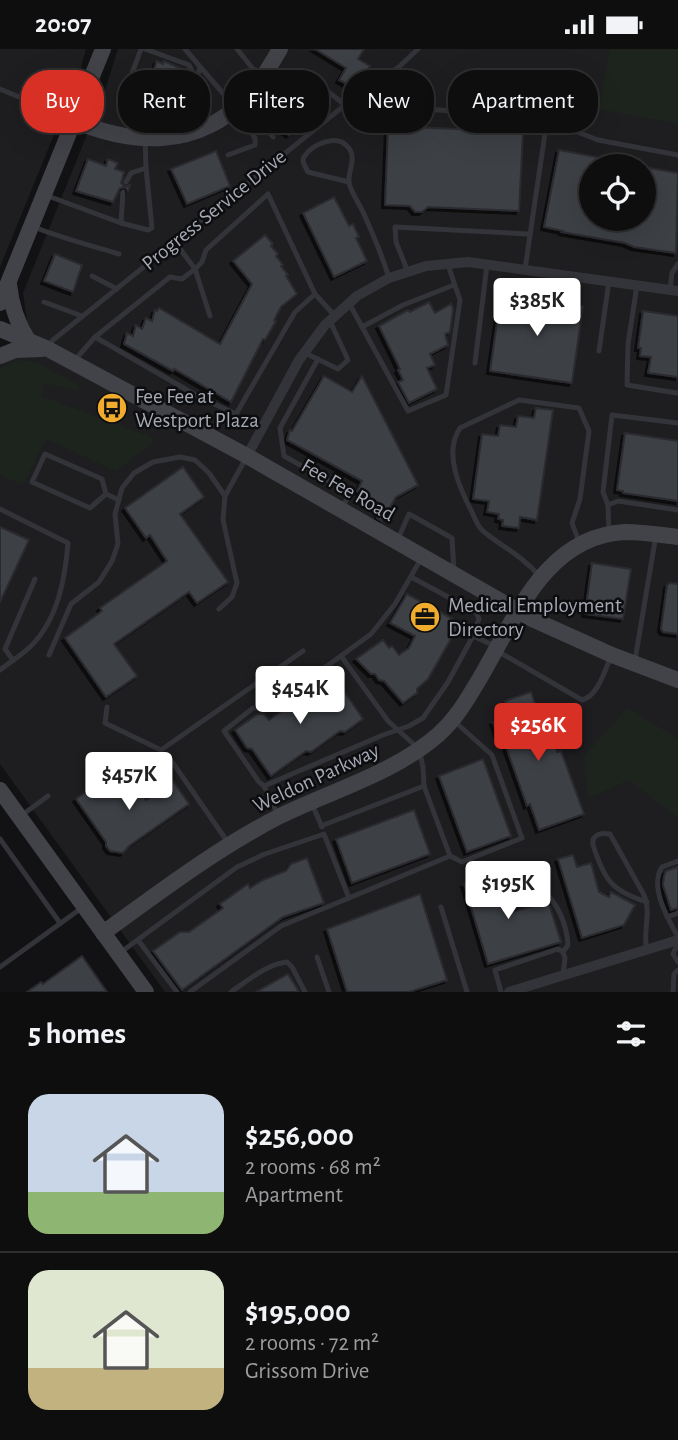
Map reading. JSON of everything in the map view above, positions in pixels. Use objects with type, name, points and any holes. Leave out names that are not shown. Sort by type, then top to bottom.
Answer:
[{"type":"street","points":[[95,70],[103,49]]},
{"type":"street","points":[[267,70],[280,49]]},
{"type":"street","points":[[104,131],[145,139],[175,137],[200,129],[224,114]]},
{"type":"street","points":[[0,303],[5,285],[70,133]]},
{"type":"street","points":[[247,456],[305,352],[332,318],[356,296],[389,278],[447,262],[674,290]]},
{"type":"street","points":[[5,285],[16,317],[28,340]]},
{"type":"street","name":"Fee Fee Road","points":[[0,328],[48,349],[247,456],[518,611],[611,655],[678,680]]},
{"type":"street","points":[[0,356],[24,349],[48,349]]},
{"type":"street","name":"Weldon Parkway","points":[[103,933],[229,844],[279,817],[391,766],[439,734],[460,712],[540,577],[580,544],[609,534],[625,532],[678,537]]},
{"type":"street","points":[[2,797],[19,816],[146,992]]},
{"type":"street","points":[[509,992],[678,940]]},
{"type":"lane","points":[[134,70],[143,49],[188,65],[191,70]]},
{"type":"lane","points":[[185,49],[224,89]]},
{"type":"lane","points":[[237,49],[255,70]]},
{"type":"lane","name":"Progress Service Drive","points":[[394,70],[418,49]]},
{"type":"lane","points":[[0,89],[21,98]]},
{"type":"lane","points":[[329,92],[343,103]]},
{"type":"lane","name":"Progress Service Drive","points":[[48,349],[53,340],[82,316],[343,107]]},
{"type":"lane","points":[[228,155],[255,145],[252,133]]},
{"type":"lane","points":[[269,133],[273,137]]},
{"type":"lane","points":[[525,270],[545,133]]},
{"type":"lane","points":[[580,133],[598,140],[678,155]]},
{"type":"lane","points":[[45,195],[121,223],[148,230],[152,228],[145,139]]},
{"type":"lane","points":[[349,182],[309,172],[303,162],[304,157],[326,141],[341,141],[345,144],[353,159],[349,182],[382,255],[389,278]]},
{"type":"lane","points":[[126,182],[131,173],[146,168]]},
{"type":"lane","points":[[121,223],[123,192]]},
{"type":"lane","points":[[73,363],[95,337],[170,277],[182,279],[195,269],[202,262],[206,250],[268,194],[315,295],[332,318],[348,360],[338,369],[305,352]]},
{"type":"lane","points":[[32,226],[84,246],[94,246],[119,254]]},
{"type":"lane","points":[[408,272],[396,242],[395,227],[530,234]]},
{"type":"lane","points":[[175,242],[195,269],[210,316]]},
{"type":"lane","points":[[349,303],[408,411],[446,395],[460,300],[447,262]]},
{"type":"lane","points":[[674,290],[672,273],[678,264]]},
{"type":"lane","points":[[475,363],[487,265]]},
{"type":"lane","points":[[92,276],[117,289]]},
{"type":"lane","points":[[599,351],[610,281]]},
{"type":"lane","points":[[362,327],[403,305],[454,285]]},
{"type":"lane","points":[[637,285],[628,344],[627,385],[677,393]]},
{"type":"lane","points":[[95,337],[201,398],[236,414],[295,312],[315,295]]},
{"type":"lane","points":[[44,302],[82,316]]},
{"type":"lane","points":[[318,359],[280,428],[284,456],[350,493],[341,510]]},
{"type":"lane","points":[[540,577],[526,561],[480,529],[458,485],[454,448],[456,434],[460,428],[519,400],[579,408],[589,431],[580,499],[572,523],[580,544]]},
{"type":"lane","points":[[609,534],[608,505],[603,492],[612,415],[678,423]]},
{"type":"lane","points":[[45,454],[102,479],[106,494],[90,508],[32,482],[45,454]]},
{"type":"lane","points":[[219,609],[232,597],[237,583],[223,520],[225,496],[247,456]]},
{"type":"lane","points":[[49,655],[72,604],[99,582],[112,561],[118,544],[115,514],[122,488],[134,473],[153,463],[180,457],[195,460],[209,473],[225,496]]},
{"type":"lane","points":[[283,477],[292,460]]},
{"type":"lane","points":[[106,494],[119,500]]},
{"type":"lane","points":[[608,505],[618,501],[678,510]]},
{"type":"lane","points":[[0,509],[68,543],[65,576],[44,628],[32,645],[0,670]]},
{"type":"lane","points":[[397,542],[409,514],[452,538],[454,575]]},
{"type":"lane","points":[[634,663],[656,534]]},
{"type":"lane","points":[[279,817],[264,786],[224,731],[253,708],[268,709],[371,634],[395,604],[422,557]]},
{"type":"lane","points":[[264,786],[409,726],[423,717],[448,682],[479,619],[476,612],[411,577]]},
{"type":"lane","points":[[13,660],[5,649],[35,579]]},
{"type":"lane","points":[[473,635],[582,700],[594,693],[611,655]]},
{"type":"lane","points":[[107,707],[105,723],[161,750],[303,651]]},
{"type":"lane","points":[[341,656],[388,721],[418,749],[424,767],[425,786],[450,856],[462,862],[522,838],[492,755],[453,720]]},
{"type":"lane","points":[[173,763],[229,844]]},
{"type":"lane","points":[[321,826],[425,786]]},
{"type":"lane","points":[[19,816],[48,796]]},
{"type":"lane","points":[[311,802],[349,898]]},
{"type":"lane","points":[[647,902],[620,891],[606,880],[593,845],[596,836],[602,833],[610,834],[647,902],[648,916],[644,937],[647,950]]},
{"type":"lane","points":[[119,954],[237,867],[265,854],[324,834]]},
{"type":"lane","points":[[0,839],[60,923]]},
{"type":"lane","points":[[190,992],[281,926],[450,856]]},
{"type":"lane","points":[[678,861],[662,867],[657,873],[656,881],[667,917],[678,940],[673,954],[678,962]]},
{"type":"lane","points":[[501,992],[495,970],[561,951],[568,946],[568,938],[556,905],[542,890],[522,894]]},
{"type":"lane","points":[[0,967],[84,906]]},
{"type":"lane","points":[[441,907],[467,992]]},
{"type":"lane","points":[[667,917],[678,913]]},
{"type":"lane","points":[[138,940],[177,992]]},
{"type":"lane","points":[[561,951],[565,958],[563,975]]},
{"type":"lane","points":[[317,957],[330,992]]},
{"type":"lane","points":[[231,992],[279,963],[286,963],[292,967],[305,992]]},
{"type":"lane","points":[[673,992],[674,974],[678,970]]},
{"type":"shaded area","points":[[0,49],[86,49],[80,70],[21,70],[21,133],[55,133],[0,267]]},
{"type":"shaded area","points":[[118,49],[678,49],[678,992],[165,992],[0,764],[0,361],[27,320],[23,293],[88,133],[104,133],[104,92]]},
{"type":"shaded area","points":[[610,49],[678,49],[678,124],[599,109]]},
{"type":"shaded area","points":[[18,360],[38,363],[77,384],[78,391],[43,383],[42,396],[154,438],[151,444],[116,471],[46,439],[23,485],[0,475],[0,368]]},
{"type":"shaded area","points":[[628,708],[678,739],[678,818],[629,780],[588,798],[584,756]]},
{"type":"building","points":[[315,49],[364,49],[358,59],[370,66],[368,70],[345,70],[346,68]]},
{"type":"building","points":[[157,61],[163,64],[164,61],[184,70],[154,70]]},
{"type":"building","points":[[434,128],[448,129],[448,133],[523,133],[519,211],[428,207],[422,212],[415,212],[410,206],[385,205],[388,133],[434,133]]},
{"type":"building","points":[[559,150],[580,154],[579,231],[656,231],[656,169],[678,173],[676,253],[634,247],[544,227]]},
{"type":"building","points":[[216,151],[230,186],[187,204],[171,169]]},
{"type":"building","points":[[88,159],[106,166],[108,159],[118,163],[115,169],[124,172],[121,183],[125,187],[120,188],[113,202],[76,191]]},
{"type":"building","points":[[334,197],[349,226],[353,224],[359,237],[356,238],[367,261],[334,277],[303,213]]},
{"type":"building","points":[[265,235],[273,244],[271,246],[278,254],[276,256],[297,294],[281,307],[231,402],[124,344],[127,333],[133,336],[136,325],[142,329],[146,318],[152,321],[155,310],[159,308],[220,344],[252,284],[233,261]]},
{"type":"building","points":[[55,254],[82,265],[73,292],[44,281]]},
{"type":"building","points":[[510,293],[583,306],[572,383],[490,371],[501,294]]},
{"type":"building","points":[[429,302],[435,313],[451,304],[453,309],[450,332],[445,334],[448,345],[430,354],[435,365],[427,368],[437,389],[409,403],[398,382],[403,380],[398,370],[400,369],[379,326]]},
{"type":"building","points":[[643,311],[678,316],[678,377],[648,373],[651,357],[640,356],[641,348],[638,348]]},
{"type":"building","points":[[324,376],[352,392],[362,376],[418,485],[396,497],[382,521],[377,518],[383,505],[357,491],[362,481],[287,440],[290,430],[292,431]]},
{"type":"building","points":[[536,408],[553,410],[537,520],[520,517],[519,528],[502,526],[503,520],[498,519],[499,514],[487,512],[489,501],[473,499],[482,434],[498,436],[500,425],[516,427],[518,416],[534,418]]},
{"type":"building","points":[[625,433],[678,441],[678,501],[617,490]]},
{"type":"building","points":[[183,467],[204,497],[180,514],[228,582],[197,603],[189,592],[114,644],[137,676],[106,697],[65,638],[102,611],[100,608],[167,561],[150,535],[146,538],[125,508]]},
{"type":"building","points":[[0,527],[29,540],[0,602]]},
{"type":"building","points":[[592,563],[631,569],[623,619],[585,614]]},
{"type":"building","points":[[678,584],[678,634],[663,632],[661,629],[667,585]]},
{"type":"building","points":[[407,594],[460,623],[428,679],[417,689],[417,693],[403,703],[384,681],[371,674],[356,659],[383,640],[399,655],[409,648],[415,636],[390,623]]},
{"type":"building","points":[[333,675],[363,719],[345,732],[340,731],[311,752],[306,751],[271,776],[235,730],[258,714],[264,714],[269,720]]},
{"type":"building","points":[[531,692],[537,709],[541,707],[557,752],[561,751],[584,814],[539,830],[530,804],[527,806],[504,741],[500,742],[493,722],[511,715],[505,701]]},
{"type":"building","points":[[483,759],[511,836],[467,852],[439,776]]},
{"type":"building","points":[[131,779],[146,800],[173,781],[189,804],[123,853],[110,851],[76,799],[99,783],[107,794]]},
{"type":"building","points":[[414,810],[430,854],[352,883],[336,839]]},
{"type":"building","points":[[573,855],[577,867],[591,863],[599,892],[609,897],[611,892],[635,905],[624,925],[582,938],[558,859]]},
{"type":"building","points":[[307,858],[324,903],[283,917],[182,990],[153,951],[180,932],[189,932],[223,908],[220,904],[248,884],[250,888],[286,871],[291,864]]},
{"type":"building","points":[[678,867],[678,908],[671,910],[663,885],[664,876],[666,871]]},
{"type":"building","points":[[501,873],[512,912],[547,902],[561,942],[488,964],[464,884]]},
{"type":"building","points":[[420,894],[447,980],[409,992],[347,992],[327,929]]},
{"type":"building","points":[[82,956],[107,992],[27,992],[41,982],[43,984]]},
{"type":"building","points":[[288,974],[299,992],[256,992]]},
{"type":"place","name":"Fee Fee at Westport Plaza","points":[[112,408]]},
{"type":"place","name":"Medical Employment Directory","points":[[425,617]]}]
